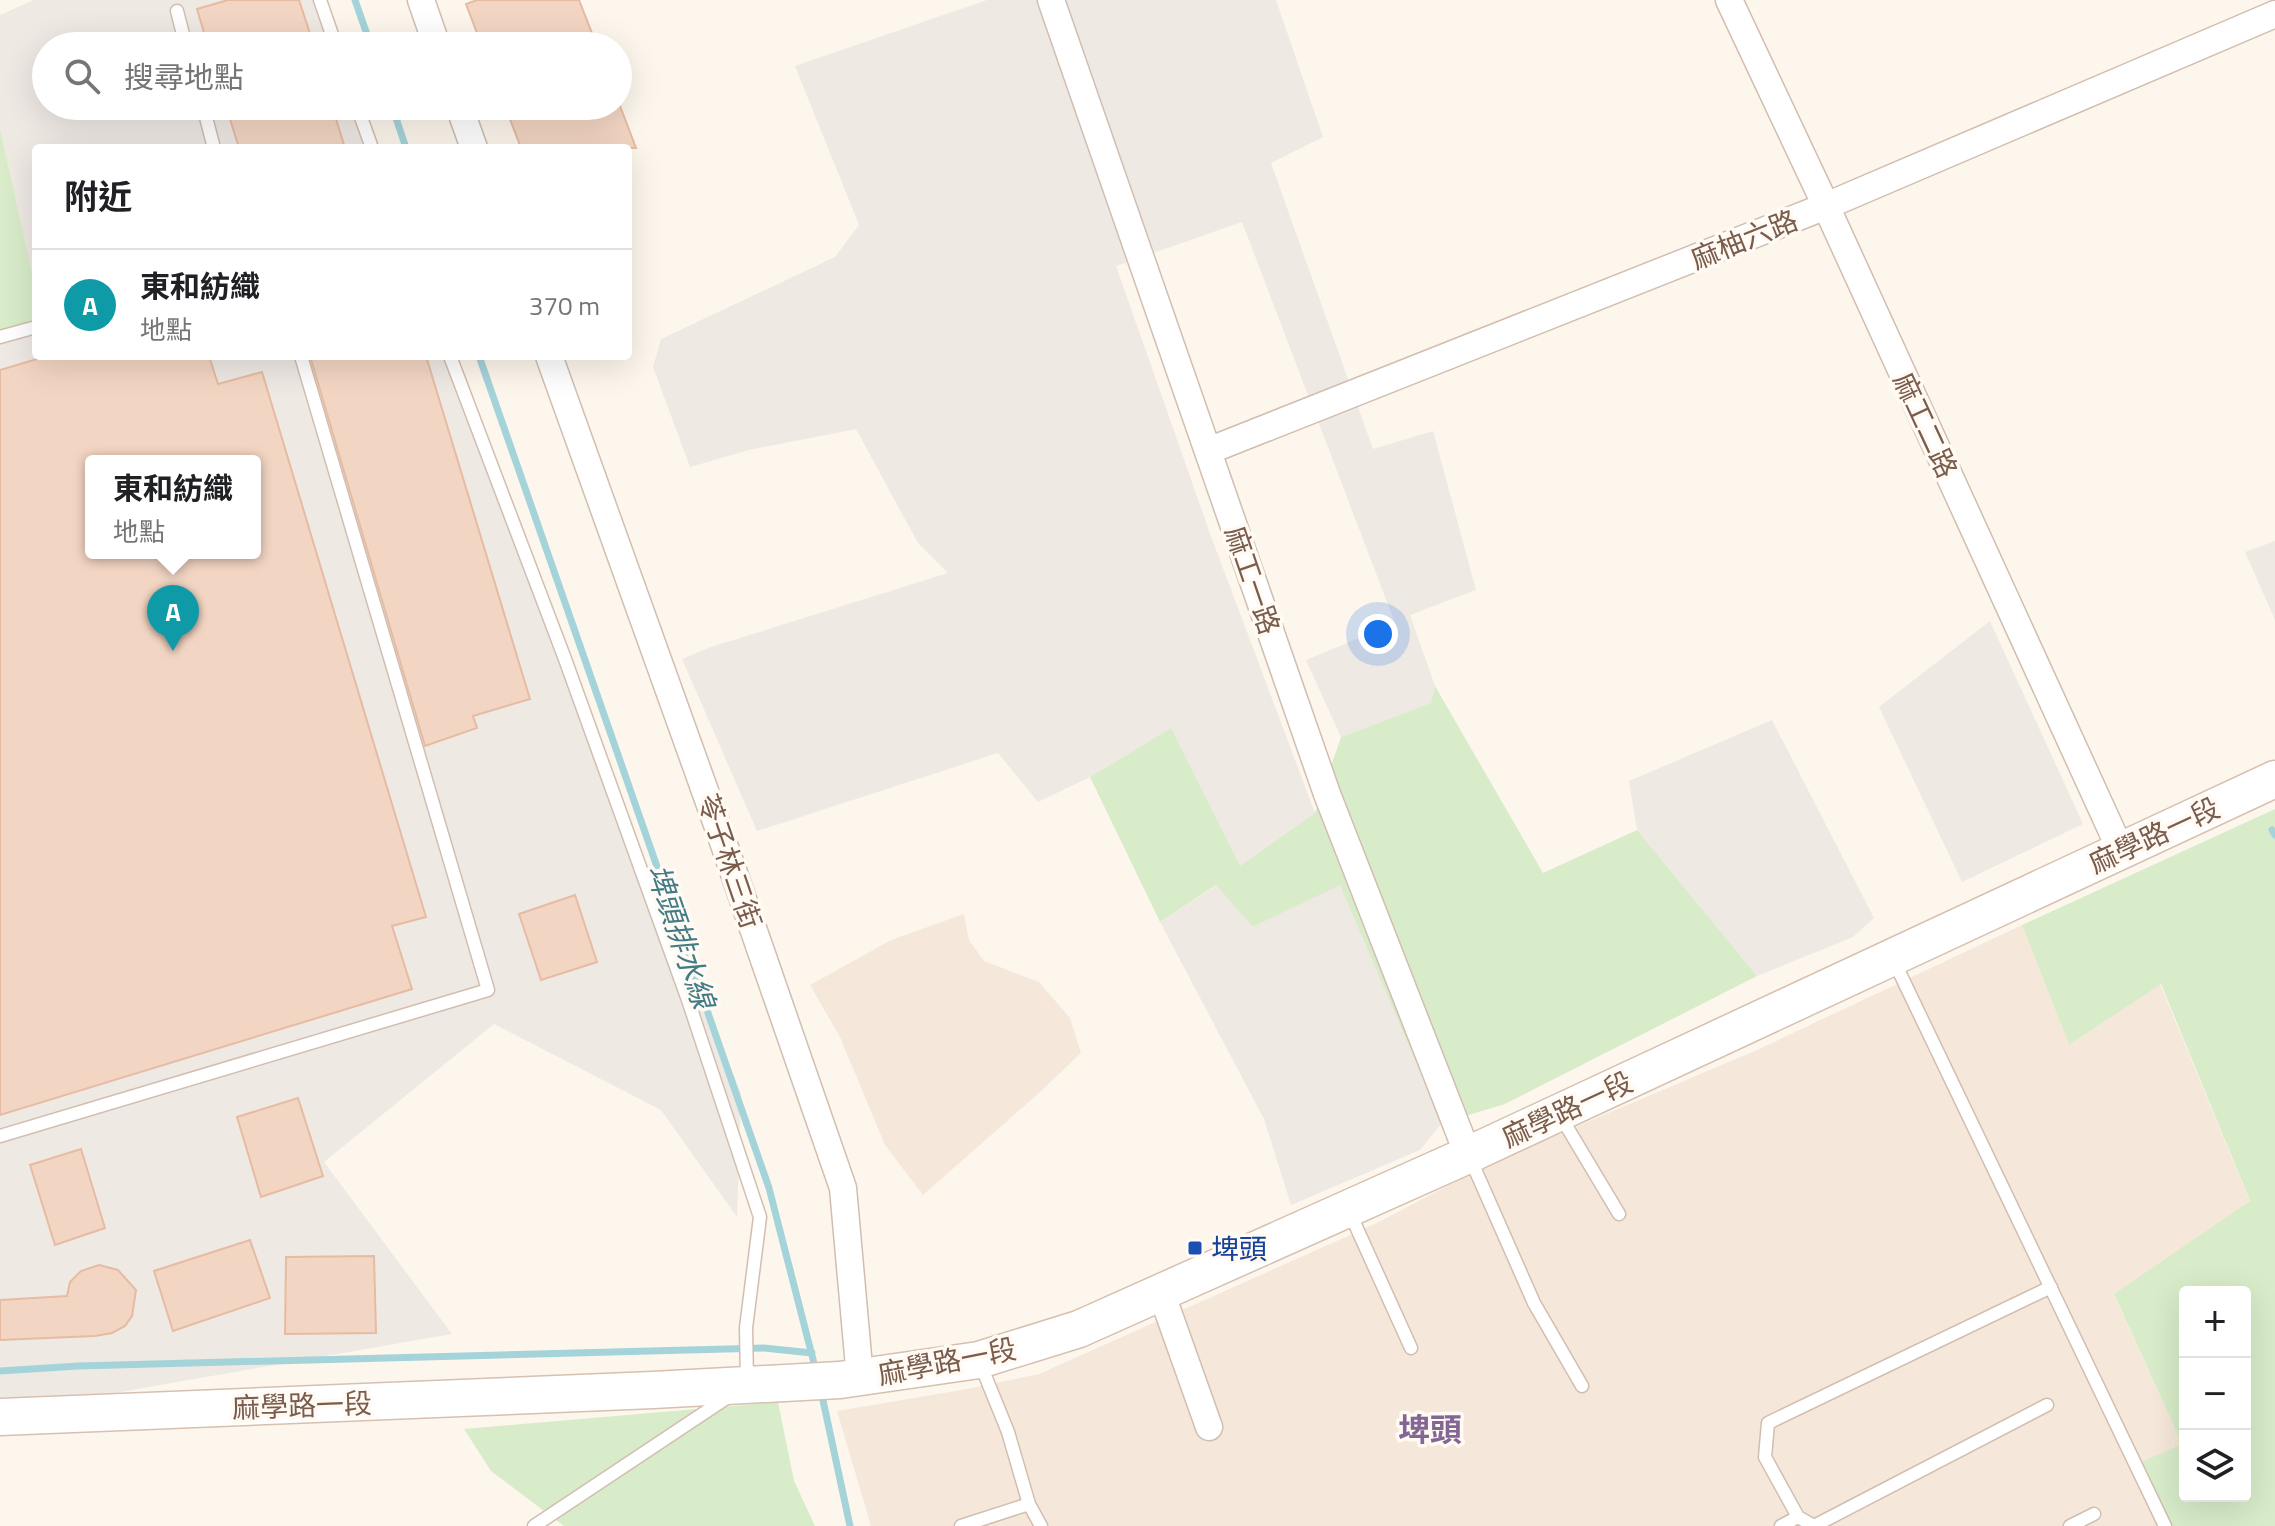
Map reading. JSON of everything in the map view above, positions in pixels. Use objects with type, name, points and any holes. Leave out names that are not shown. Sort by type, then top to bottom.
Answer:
[{"type":"main road","name":"麻學路一段","points":[[0,1417],[637,1391],[850,1379],[979,1360],[1079,1329],[1348,1209],[2275,779]]},
{"type":"street","points":[[421,0],[432,32]]},
{"type":"street","name":"麻工一路","points":[[1051,0],[1327,794],[1468,1155]]},
{"type":"street","name":"麻工二路","points":[[1729,0],[2121,851]]},
{"type":"street","name":"麻柚六路","points":[[1208,451],[1826,206],[2275,14]]},
{"type":"street","points":[[464,120],[473,144]]},
{"type":"street","name":"苓子林三街","points":[[550,360],[843,1188],[850,1379]]},
{"type":"street","points":[[1161,1292],[1209,1427]]},
{"type":"lane","points":[[320,0],[331,32]]},
{"type":"lane","points":[[177,11],[182,32]]},
{"type":"lane","points":[[207,120],[213,144]]},
{"type":"lane","points":[[362,120],[371,144]]},
{"type":"lane","points":[[0,337],[32,328]]},
{"type":"lane","points":[[0,1136],[488,990],[302,360]]},
{"type":"lane","points":[[452,360],[565,659],[677,970],[760,1217],[746,1328],[747,1384],[534,1526]]},
{"type":"lane","points":[[1891,957],[2165,1526]]},
{"type":"lane","points":[[1559,1112],[1619,1214]]},
{"type":"lane","points":[[1468,1155],[1534,1303],[1582,1386]]},
{"type":"lane","points":[[1348,1209],[1411,1348]]},
{"type":"lane","points":[[2047,1405],[1814,1526],[1798,1517],[1765,1457],[1768,1423],[2051,1287]]},
{"type":"lane","points":[[979,1360],[1008,1432],[1029,1504],[1041,1526]]},
{"type":"lane","points":[[961,1526],[1029,1504]]},
{"type":"lane","points":[[2070,1526],[2094,1514]]},
{"type":"lane","points":[[1781,1526],[1798,1517]]},
{"type":"shaded area","points":[[34,0],[327,0],[338,32],[32,32],[32,120],[369,120],[378,144],[32,144],[32,272],[0,128],[0,15]]},
{"type":"shaded area","points":[[987,0],[1276,0],[1323,137],[1271,163],[1373,449],[1433,431],[1476,590],[1410,615],[1435,686],[1431,703],[1341,737],[1306,660],[1395,623],[1242,222],[1116,266],[1212,539],[1315,813],[1240,867],[1171,728],[1090,777],[1038,802],[998,753],[757,831],[682,659],[711,647],[948,573],[918,543],[856,429],[749,450],[690,467],[653,367],[661,339],[835,257],[859,225],[795,66]]},
{"type":"shaded area","points":[[32,320],[32,360],[454,360],[560,661],[741,1093],[737,1217],[661,1110],[494,1024],[324,1162],[452,1334],[0,1413],[0,332]]},
{"type":"shaded area","points":[[2275,541],[2275,620],[2245,552]]},
{"type":"shaded area","points":[[1990,621],[2083,824],[1962,882],[1879,707]]},
{"type":"shaded area","points":[[1772,720],[1874,918],[1853,937],[1757,976],[1637,830],[1629,781]]},
{"type":"shaded area","points":[[1340,884],[1442,1123],[1420,1150],[1291,1205],[1264,1119],[1160,922],[1217,885],[1253,927]]},
{"type":"shaded area","points":[[964,914],[969,940],[984,961],[1039,982],[1070,1018],[1081,1053],[923,1195],[885,1145],[840,1037],[810,985],[891,940]]},
{"type":"shaded area","points":[[2022,925],[2069,1045],[2160,984],[2250,1202],[2114,1295],[2179,1437],[2179,1456],[2162,1526],[871,1526],[837,1411],[1039,1374],[1377,1223],[1526,1148],[1757,1050]]},
{"type":"green space","points":[[0,128],[32,272],[32,320],[0,332]]},
{"type":"green space","points":[[1435,686],[1543,873],[1637,830],[1757,976],[1505,1104],[1442,1123],[1340,885],[1253,927],[1216,885],[1160,922],[1090,777],[1171,728],[1240,866],[1315,813],[1341,737],[1431,703]]},
{"type":"green space","points":[[2275,809],[2275,1526],[2162,1526],[2135,1465],[2179,1445],[2179,1502],[2251,1502],[2251,1286],[2179,1286],[2179,1437],[2114,1294],[2250,1201],[2161,984],[2069,1045],[2022,925]]},
{"type":"green space","points":[[778,1402],[794,1481],[815,1526],[564,1526],[491,1471],[464,1429]]},
{"type":"building","points":[[228,0],[299,0],[309,32],[204,32],[197,9]]},
{"type":"building","points":[[477,0],[579,0],[592,32],[477,32],[466,4]]},
{"type":"building","points":[[230,120],[336,120],[344,144],[238,144]]},
{"type":"building","points":[[510,120],[625,120],[636,148],[632,148],[632,144],[519,144]]},
{"type":"building","points":[[34,360],[210,360],[218,384],[262,372],[426,917],[392,926],[412,989],[0,1115],[0,370]]},
{"type":"building","points":[[311,360],[427,360],[530,699],[473,716],[477,728],[425,746]]},
{"type":"building","points":[[575,895],[597,962],[541,980],[519,914]]},
{"type":"building","points":[[298,1098],[323,1176],[261,1197],[237,1117]]},
{"type":"building","points":[[81,1149],[105,1228],[55,1245],[30,1165]]},
{"type":"building","points":[[250,1240],[270,1298],[173,1331],[154,1271]]},
{"type":"building","points":[[374,1256],[376,1333],[285,1334],[286,1257]]},
{"type":"building","points":[[99,1265],[118,1270],[136,1290],[132,1316],[125,1326],[112,1333],[95,1336],[0,1340],[0,1300],[67,1296],[70,1282],[81,1271]]},
{"type":"waterway","name":"埤頭排水線","points":[[355,0],[366,32]]},
{"type":"waterway","name":"埤頭排水線","points":[[397,120],[405,144]]},
{"type":"waterway","name":"埤頭排水線","points":[[480,360],[769,1188],[816,1371]]},
{"type":"waterway","points":[[2272,830],[2275,835]]},
{"type":"waterway","points":[[0,1371],[78,1366],[764,1348],[812,1353]]},
{"type":"waterway","name":"埤頭排水線","points":[[821,1391],[850,1526]]},
{"type":"place","name":"東和紡織","points":[[173,651]]},
{"type":"place","name":"埤頭","points":[[1195,1248]]},
{"type":"district","name":"埤頭","points":[[1430,1429]]}]
